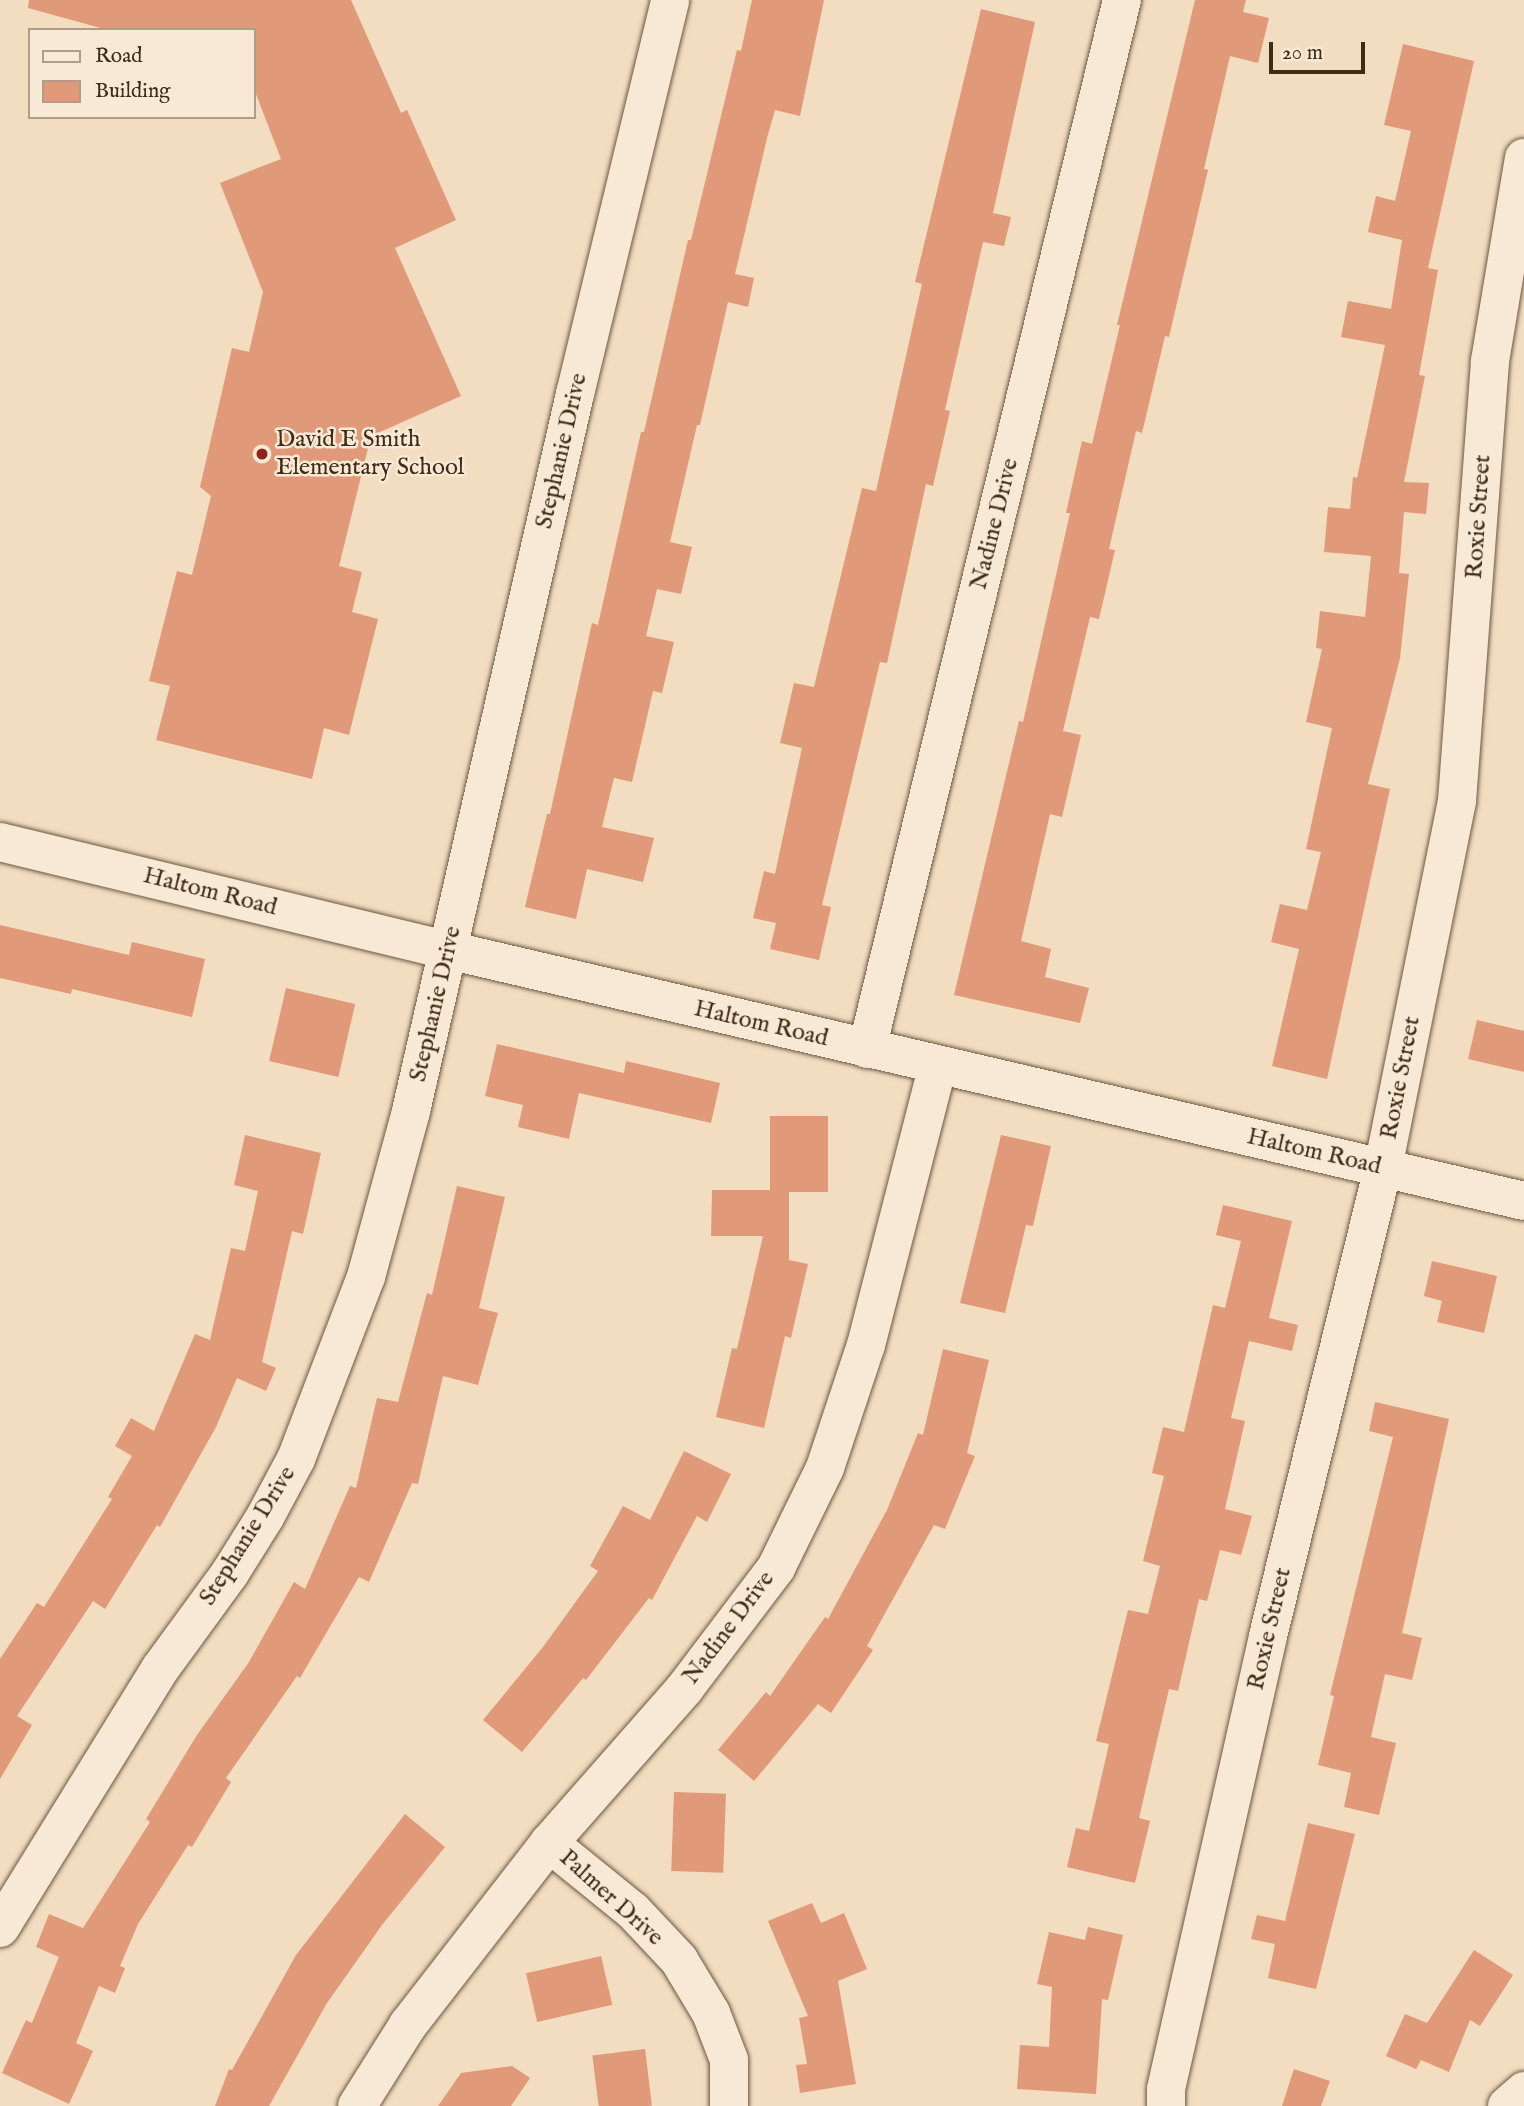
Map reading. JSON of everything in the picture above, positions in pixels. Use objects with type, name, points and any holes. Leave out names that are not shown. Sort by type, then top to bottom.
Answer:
[{"type":"street","name":"Stephanie Drive","points":[[0,1928],[160,1669],[230,1573],[296,1459],[366,1277],[411,1111],[578,381],[670,0]]},
{"type":"street","name":"Nadine Drive","points":[[867,1049],[1122,0]]},
{"type":"street","name":"Roxie Street","points":[[1166,2106],[1166,2089],[1268,1636],[1383,1168],[1457,801],[1490,361],[1524,158]]},
{"type":"street","name":"Haltom Road","points":[[0,842],[867,1049],[1524,1201]]},
{"type":"street","name":"Nadine Drive","points":[[357,2106],[408,2025],[549,1843],[685,1688],[776,1568],[825,1468],[866,1346],[938,1065]]},
{"type":"street","name":"Palmer Drive","points":[[549,1843],[633,1911],[679,1960],[711,2013],[729,2060],[729,2106]]},
{"type":"street","points":[[1507,2106],[1524,2091]]},
{"type":"building","points":[[29,0],[351,0],[401,113],[407,110],[456,220],[395,248],[461,396],[371,436],[339,566],[362,572],[352,612],[378,619],[349,735],[324,728],[312,779],[156,740],[170,686],[149,681],[177,571],[192,575],[211,496],[200,487],[232,348],[249,352],[263,292],[220,183],[281,159],[256,94],[256,28],[101,28],[28,8]]},
{"type":"building","points":[[752,0],[824,0],[800,116],[775,110],[735,274],[754,278],[748,307],[728,302],[700,425],[697,425],[670,542],[692,547],[681,594],[657,589],[646,636],[674,642],[662,693],[653,691],[632,782],[614,778],[602,827],[654,838],[643,882],[587,869],[576,919],[525,907],[547,814],[550,814],[592,623],[598,625],[688,240],[691,240],[737,50],[741,51]]},
{"type":"building","points":[[1195,0],[1246,0],[1243,12],[1269,18],[1258,63],[1230,56],[1204,169],[1208,170],[1169,337],[1165,336],[1142,433],[1136,431],[1109,549],[1115,550],[1099,619],[1090,617],[1063,731],[1081,735],[1062,817],[1050,814],[1021,941],[1051,949],[1045,977],[1089,988],[1080,1023],[954,995],[1019,721],[1023,722],[1070,513],[1066,513],[1082,441],[1092,444],[1120,325],[1117,325]]},
{"type":"building","points":[[981,9],[1035,22],[993,213],[1011,217],[1004,246],[983,242],[945,410],[950,411],[933,486],[926,484],[887,663],[880,662],[822,905],[831,907],[819,960],[770,949],[776,923],[753,918],[764,871],[775,874],[802,748],[780,743],[794,683],[814,687],[862,488],[876,491],[922,284],[915,282]]},
{"type":"building","points":[[1403,44],[1474,61],[1428,268],[1438,270],[1419,375],[1425,376],[1404,482],[1429,483],[1426,514],[1404,512],[1399,573],[1409,574],[1400,658],[1368,784],[1390,789],[1327,1079],[1272,1066],[1299,949],[1271,942],[1280,904],[1307,910],[1321,852],[1306,849],[1332,728],[1306,722],[1322,649],[1316,648],[1320,611],[1365,617],[1371,556],[1324,552],[1328,507],[1350,509],[1353,477],[1357,478],[1385,345],[1341,337],[1348,301],[1391,309],[1402,240],[1368,232],[1376,196],[1395,201],[1411,131],[1384,125]]},
{"type":"building","points":[[0,925],[129,955],[132,942],[205,959],[192,1017],[72,989],[71,994],[0,978]]},
{"type":"building","points":[[286,988],[355,1004],[338,1077],[269,1061]]},
{"type":"building","points":[[1477,1020],[1524,1031],[1524,1072],[1468,1059]]},
{"type":"building","points":[[497,1044],[624,1073],[626,1061],[720,1083],[711,1123],[579,1093],[569,1139],[518,1127],[523,1105],[485,1096]]},
{"type":"building","points":[[770,1116],[828,1116],[828,1192],[789,1192],[789,1260],[808,1264],[791,1338],[785,1336],[764,1428],[716,1417],[732,1348],[737,1349],[763,1236],[711,1236],[712,1190],[770,1190]]},
{"type":"building","points":[[245,1135],[321,1153],[303,1234],[292,1231],[262,1362],[276,1368],[266,1391],[237,1378],[216,1427],[160,1527],[157,1525],[105,1609],[93,1601],[17,1716],[32,1725],[0,1779],[0,1659],[37,1603],[44,1607],[112,1499],[108,1497],[132,1456],[115,1446],[131,1418],[154,1431],[195,1334],[210,1340],[231,1248],[245,1251],[258,1191],[234,1185]]},
{"type":"building","points":[[1001,1135],[1051,1146],[1033,1226],[1026,1225],[1005,1313],[960,1303]]},
{"type":"building","points":[[457,1186],[505,1197],[479,1308],[498,1313],[478,1385],[443,1376],[418,1484],[412,1483],[369,1582],[359,1577],[300,1678],[297,1676],[226,1778],[231,1782],[192,1847],[188,1845],[138,1924],[120,1966],[125,1968],[115,1993],[99,1986],[76,2043],[93,2051],[69,2104],[2,2073],[26,2020],[32,2023],[59,1957],[36,1947],[49,1914],[83,1928],[150,1822],[146,1819],[197,1735],[249,1662],[294,1582],[305,1589],[350,1486],[356,1488],[377,1398],[398,1402],[427,1293],[432,1295]]},
{"type":"building","points":[[1223,1205],[1292,1221],[1269,1318],[1298,1325],[1292,1351],[1249,1341],[1231,1418],[1245,1421],[1225,1509],[1252,1516],[1241,1555],[1220,1550],[1207,1601],[1199,1599],[1178,1691],[1169,1689],[1139,1818],[1150,1821],[1135,1883],[1067,1867],[1076,1828],[1089,1831],[1109,1744],[1096,1741],[1128,1610],[1148,1614],[1160,1566],[1143,1561],[1164,1476],[1152,1473],[1163,1427],[1184,1432],[1213,1305],[1225,1308],[1241,1241],[1216,1235]]},
{"type":"building","points":[[1432,1261],[1497,1276],[1484,1333],[1437,1322],[1442,1301],[1424,1296]]},
{"type":"building","points":[[943,1349],[989,1360],[967,1453],[975,1456],[945,1529],[934,1525],[867,1646],[873,1650],[831,1713],[818,1704],[754,1781],[718,1750],[766,1692],[770,1696],[825,1617],[828,1619],[887,1510],[918,1433],[923,1435]]},
{"type":"building","points":[[1375,1402],[1449,1419],[1402,1633],[1422,1638],[1412,1680],[1385,1674],[1371,1737],[1396,1743],[1379,1815],[1344,1807],[1351,1773],[1318,1765],[1334,1696],[1330,1695],[1393,1437],[1369,1431]]},
{"type":"building","points":[[684,1451],[731,1474],[707,1522],[697,1516],[652,1600],[649,1598],[586,1680],[583,1678],[522,1752],[483,1720],[543,1647],[598,1571],[590,1566],[623,1506],[650,1520]]},
{"type":"building","points":[[674,1792],[726,1794],[723,1873],[671,1871]]},
{"type":"building","points":[[405,1814],[445,1847],[382,1925],[327,2003],[269,2106],[215,2106],[229,2069],[232,2070],[296,1955]]},
{"type":"building","points":[[1308,1823],[1355,1834],[1316,1989],[1268,1978],[1275,1944],[1251,1939],[1257,1915],[1285,1921]]},
{"type":"building","points":[[812,1903],[821,1923],[844,1913],[867,1969],[838,1981],[856,2084],[800,2093],[796,2065],[807,2064],[799,2018],[808,2016],[768,1921]]},
{"type":"building","points":[[1088,1927],[1123,1935],[1108,2000],[1102,1999],[1096,2094],[1017,2089],[1020,2045],[1049,2047],[1052,1987],[1037,1984],[1049,1932],[1085,1940]]},
{"type":"building","points":[[1474,1950],[1513,1975],[1480,2026],[1470,2020],[1449,2072],[1421,2060],[1416,2069],[1386,2056],[1405,2014],[1427,2023]]},
{"type":"building","points":[[601,1956],[612,2005],[537,2022],[526,1973]]},
{"type":"building","points":[[645,2049],[652,2106],[599,2106],[592,2055]]},
{"type":"building","points":[[512,2066],[530,2078],[511,2106],[438,2106],[461,2073]]},
{"type":"building","points":[[1294,2069],[1330,2081],[1321,2106],[1282,2106]]},
{"type":"place","name":"David E Smith Elementary School","points":[[262,454]]}]
